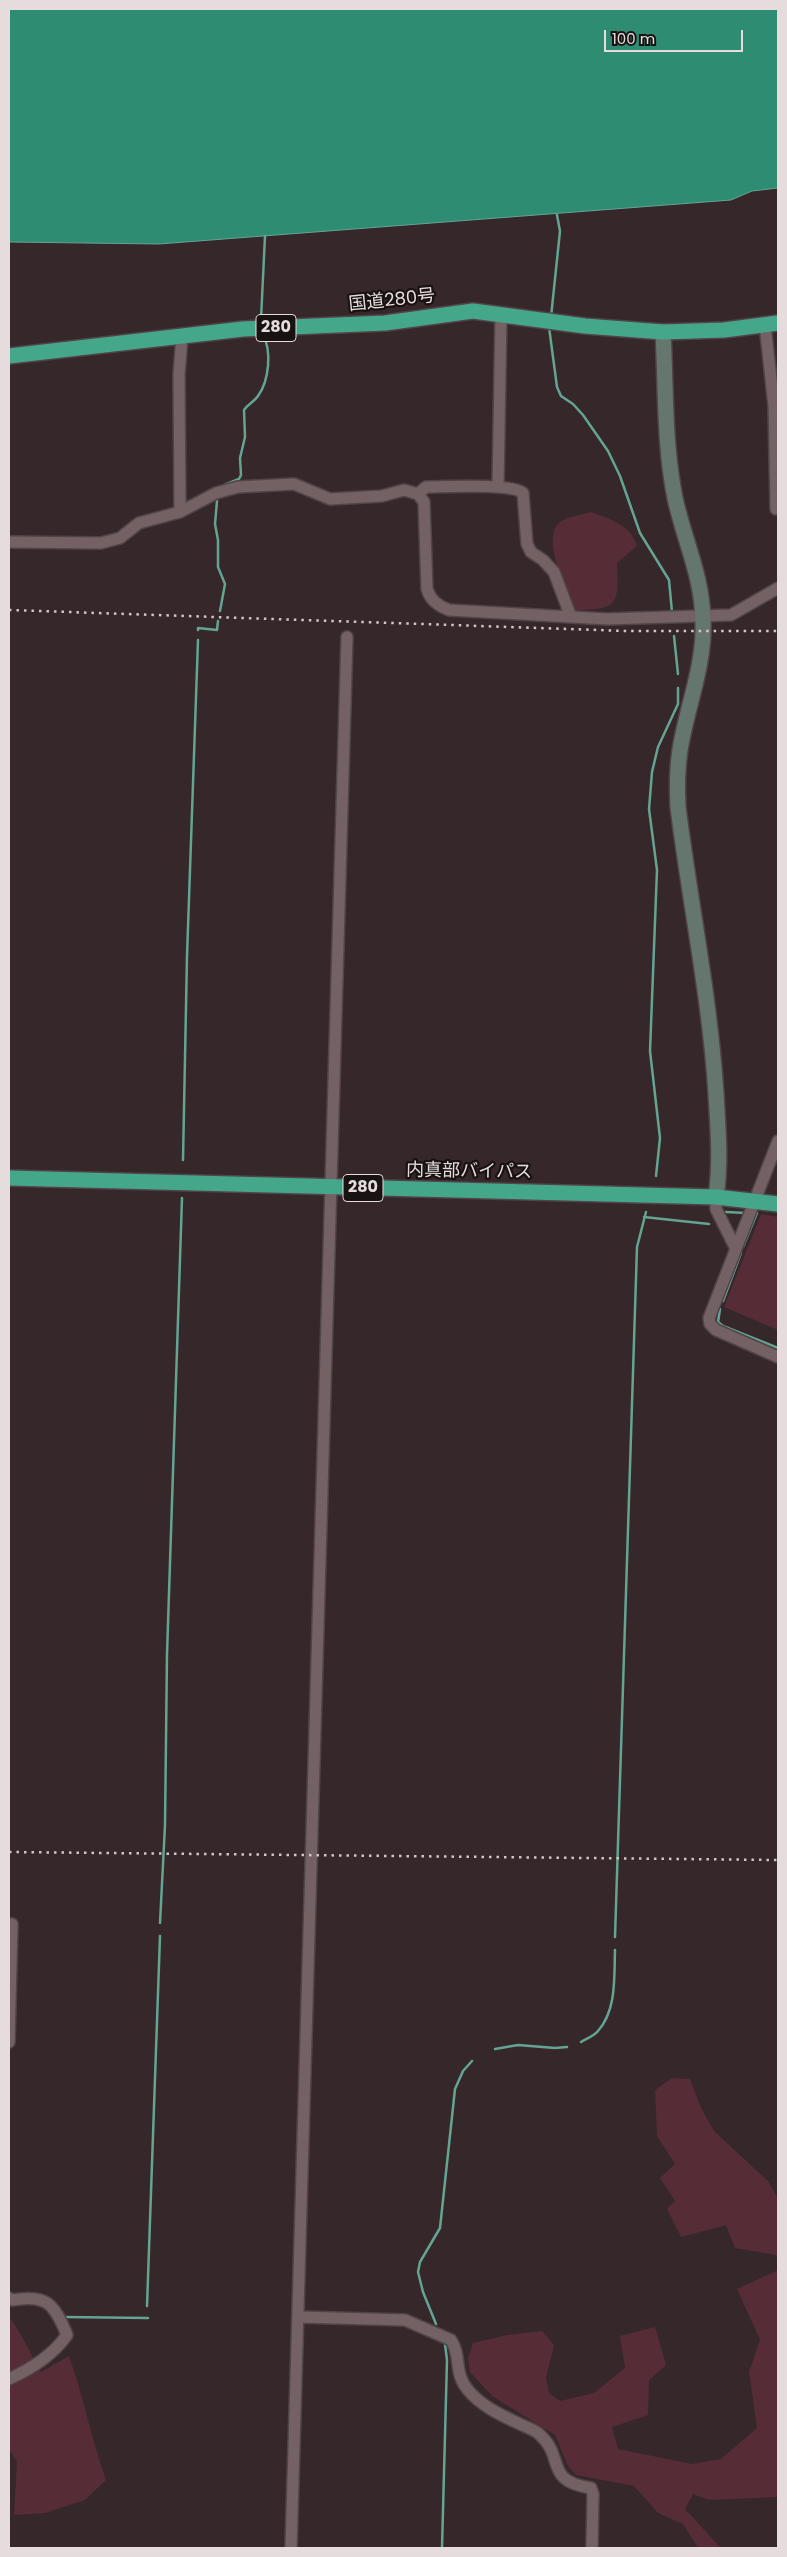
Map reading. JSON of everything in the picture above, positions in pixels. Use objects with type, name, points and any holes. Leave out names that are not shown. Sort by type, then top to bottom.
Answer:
[{"type":"highway","name":"国道280号","points":[[9,356],[243,329],[385,323],[473,311],[663,332],[724,330],[772,324]]},
{"type":"highway","name":"内真部バイパス","points":[[9,1178],[716,1197],[778,1204]]},
{"type":"street","points":[[498,487],[501,313]]},
{"type":"street","points":[[772,324],[776,509]]},
{"type":"street","points":[[663,332],[669,461],[676,500],[695,564],[703,617],[701,659],[680,750],[677,779],[683,850],[706,988],[714,1056],[719,1153],[716,1209],[735,1247]]},
{"type":"street","points":[[180,512],[179,374],[182,337]]},
{"type":"street","points":[[9,542],[101,543],[120,538],[139,523],[180,512],[216,493],[238,487],[294,484],[330,499],[382,496],[404,490],[418,494],[423,498],[426,512],[427,588],[429,596],[436,603],[449,610],[607,619],[703,617],[732,615],[778,588]]},
{"type":"street","points":[[418,494],[426,487],[498,487],[520,490],[523,493],[527,544],[531,552],[543,560],[554,572],[571,617]]},
{"type":"street","points":[[291,2548],[347,637]]},
{"type":"street","points":[[778,1141],[735,1247],[709,1318],[710,1324],[716,1330],[778,1357]]},
{"type":"street","points":[[9,1924],[12,1924],[9,2042]]},
{"type":"street","points":[[9,2298],[12,2300],[34,2296],[50,2305],[66,2335],[59,2346],[36,2364],[9,2379]]},
{"type":"street","points":[[299,2317],[405,2320],[451,2340],[455,2346],[458,2376],[469,2391],[493,2411],[539,2433],[549,2446],[562,2479],[575,2486],[591,2488],[593,2494],[592,2548]]},
{"type":"shaded area","points":[[9,9],[778,9],[778,188],[752,191],[731,200],[159,244],[9,242]]},
{"type":"shaded area","points":[[591,512],[612,520],[625,528],[637,546],[617,563],[617,587],[613,602],[601,608],[576,610],[562,580],[554,554],[554,531],[561,521]]},
{"type":"shaded area","points":[[761,1214],[778,1217],[778,1330],[724,1307]]},
{"type":"shaded area","points":[[672,2078],[690,2079],[701,2108],[714,2131],[768,2181],[778,2199],[778,2262],[776,2255],[735,2248],[726,2225],[681,2237],[667,2209],[675,2201],[660,2178],[675,2164],[657,2136],[655,2090]]},
{"type":"shaded area","points":[[778,2270],[778,2497],[709,2500],[693,2494],[685,2509],[721,2548],[698,2548],[683,2524],[658,2513],[634,2486],[576,2475],[568,2466],[555,2435],[492,2396],[470,2372],[468,2358],[473,2343],[507,2335],[542,2331],[554,2345],[546,2378],[549,2393],[560,2401],[594,2393],[625,2368],[620,2336],[655,2327],[666,2365],[649,2380],[648,2415],[612,2427],[618,2449],[692,2464],[721,2459],[757,2428],[749,2372],[760,2340],[737,2289]]},
{"type":"shaded area","points":[[9,2317],[41,2372],[69,2356],[106,2480],[85,2500],[45,2513],[14,2515],[17,2462],[9,2449]]},
{"type":"waterway","points":[[551,317],[560,231],[557,215]]},
{"type":"waterway","points":[[261,319],[265,236]]},
{"type":"waterway","points":[[549,327],[557,387],[561,396],[573,404],[583,415],[608,451],[620,476],[640,533],[669,580],[672,612]]},
{"type":"waterway","points":[[224,485],[239,479],[241,475],[240,458],[245,437],[244,410],[262,390],[267,374],[268,349],[263,335]]},
{"type":"waterway","points":[[217,501],[215,524],[218,540],[218,567],[225,584],[220,611]]},
{"type":"waterway","points":[[198,630],[198,628],[217,630],[218,621]]},
{"type":"waterway","points":[[674,636],[678,674]]},
{"type":"waterway","points":[[183,1160],[187,956],[198,640]]},
{"type":"waterway","points":[[656,1176],[660,1138],[650,1051],[657,870],[649,809],[652,772],[658,747],[678,704],[678,688]]},
{"type":"waterway","points":[[160,1923],[165,1825],[167,1654],[182,1198]]},
{"type":"waterway","points":[[615,1937],[637,1247],[646,1212]]},
{"type":"waterway","points":[[726,1212],[746,1213]]},
{"type":"waterway","points":[[743,1247],[757,1213]]},
{"type":"waterway","points":[[644,1217],[709,1224]]},
{"type":"waterway","points":[[723,1301],[741,1253]]},
{"type":"waterway","points":[[720,1309],[718,1322],[723,1326],[778,1348]]},
{"type":"waterway","points":[[147,2306],[160,1936]]},
{"type":"waterway","points":[[581,2042],[596,2033],[609,2013],[614,1982],[615,1950]]},
{"type":"waterway","points":[[495,2049],[518,2045],[567,2047]]},
{"type":"waterway","points":[[436,2324],[423,2292],[418,2272],[420,2262],[440,2228],[455,2089],[463,2071],[472,2061]]},
{"type":"waterway","points":[[64,2317],[148,2318]]},
{"type":"waterway","points":[[442,2548],[447,2360],[445,2344]]},
{"type":"railway","points":[[9,610],[627,631],[778,631]]},
{"type":"railway","points":[[9,1852],[778,1860]]}]
